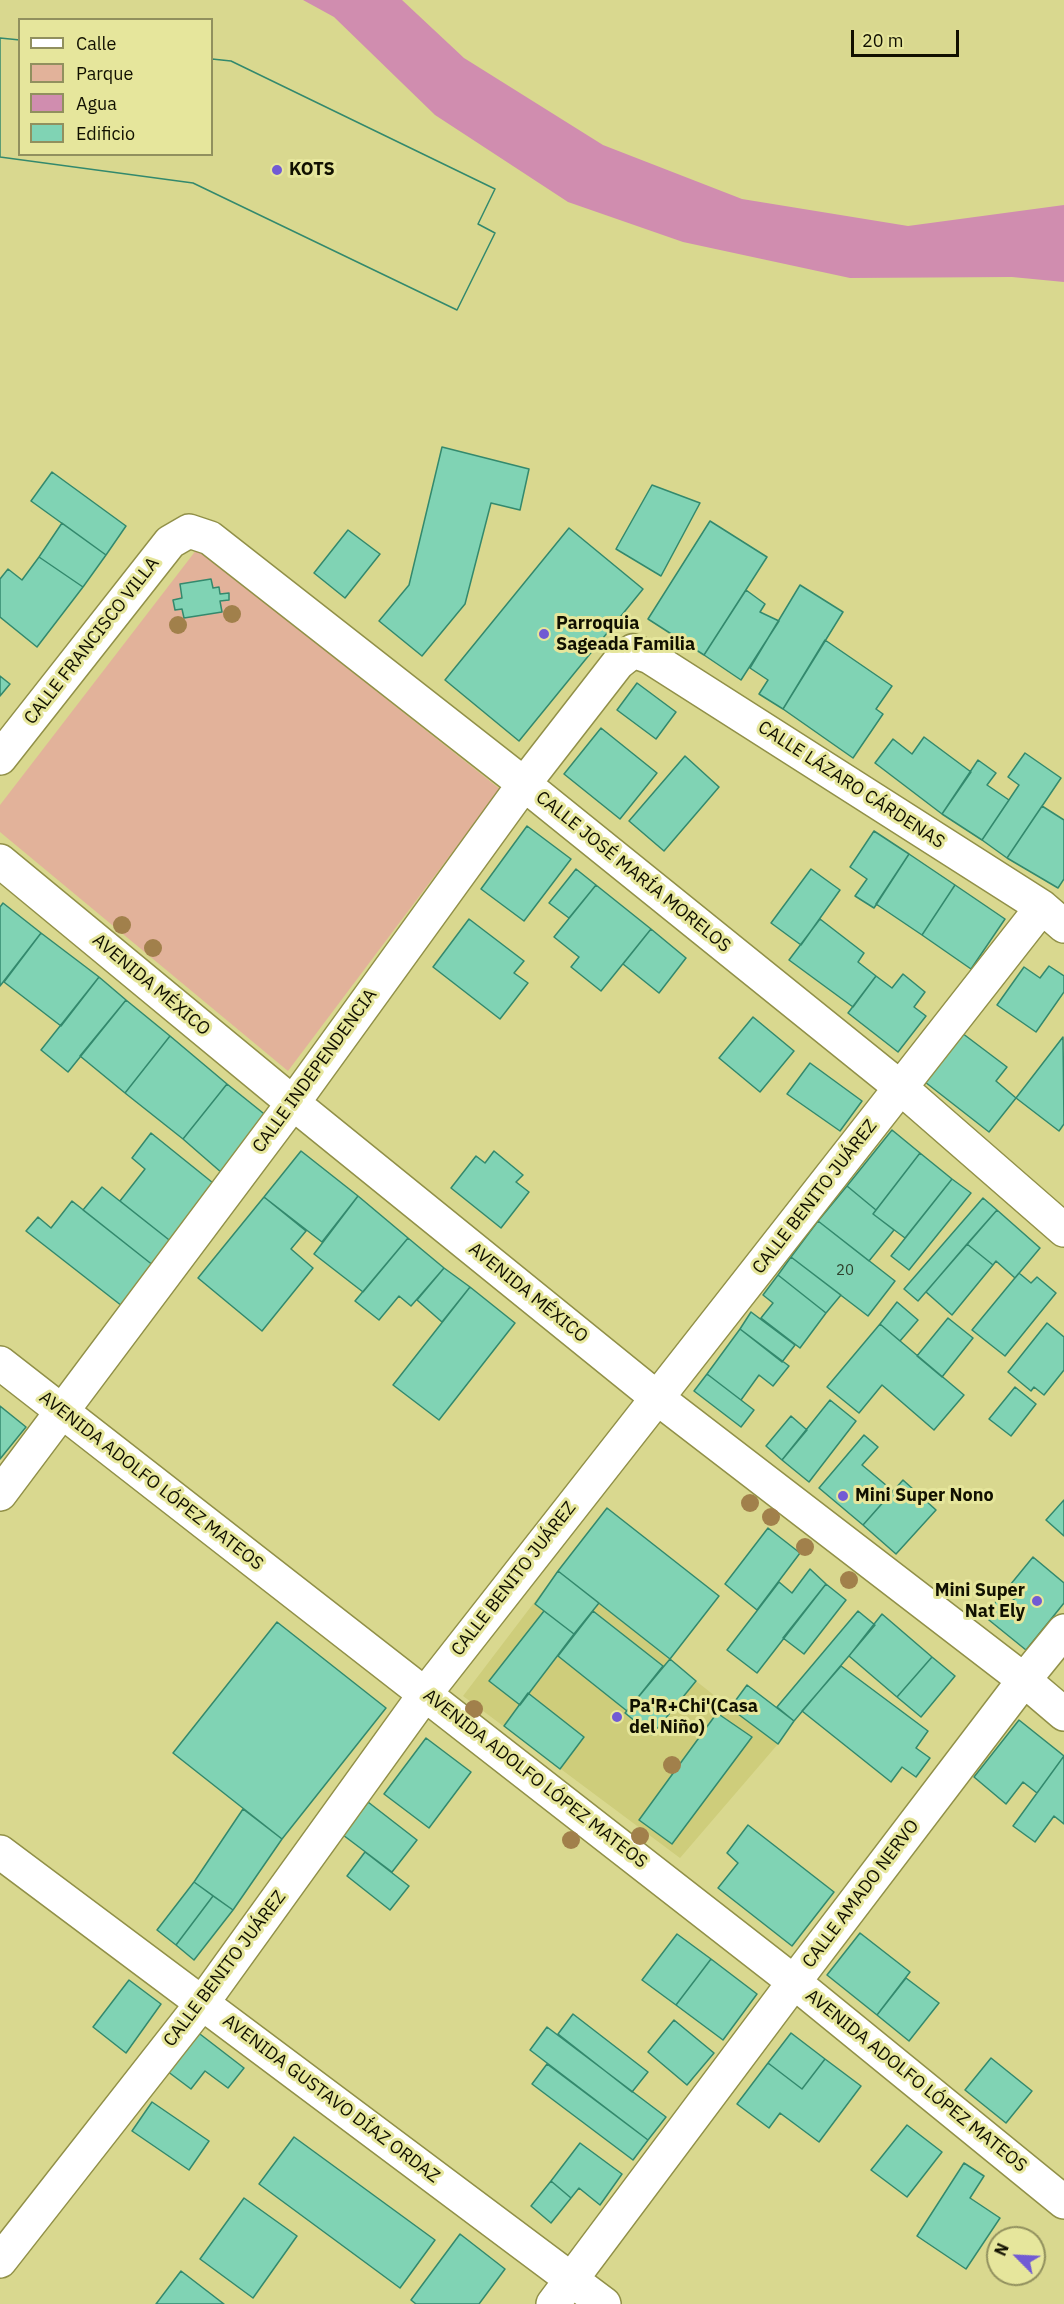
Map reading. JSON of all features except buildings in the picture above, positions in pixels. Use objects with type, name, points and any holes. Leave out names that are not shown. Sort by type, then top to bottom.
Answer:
[{"type":"street","name":"CALLE FRANCISCO VILLA","points":[[0,758],[170,542],[189,531]]},
{"type":"street","name":"CALLE JOSÉ MARÍA MORELOS","points":[[189,531],[210,537],[524,784],[901,1088],[1064,1230]]},
{"type":"street","name":"CALLE INDEPENDENCIA","points":[[0,1494],[293,1103],[524,784],[618,663],[633,651]]},
{"type":"street","name":"CALLE LÁZARO CÁRDENAS","points":[[633,651],[650,657],[1053,917]]},
{"type":"street","name":"AVENIDA MÉXICO","points":[[0,861],[293,1103],[656,1397],[1024,1680],[1064,1714]]},
{"type":"street","name":"CALLE BENITO JUÁREZ","points":[[0,2261],[203,2002],[425,1694],[656,1397],[901,1088],[1053,917]]},
{"type":"street","name":"AVENIDA ADOLFO LÓPEZ MATEOS","points":[[0,1363],[794,1982],[1064,2202]]},
{"type":"street","name":"CALLE AMADO NERVO","points":[[562,2292],[794,1982],[1024,1680],[1064,1631]]},
{"type":"street","name":"AVENIDA GUSTAVO DÍAZ ORDAZ","points":[[0,1852],[203,2002],[562,2292],[604,2304]]},
{"type":"shaded area","name":"Pa'R+Chi'(Casa del Niño)","points":[[558,1571],[778,1744],[680,1858],[463,1696]]},
{"type":"green space","points":[[197,549],[500,789],[288,1071],[0,832],[0,805]]},
{"type":"water","points":[[303,0],[402,0],[464,58],[603,145],[742,199],[908,226],[1064,205],[1064,282],[1012,277],[850,278],[683,242],[568,202],[435,115],[334,17]]},
{"type":"place","name":"KOTS","points":[[277,170]]},
{"type":"place","name":"Parroquia Sageada Familia","points":[[544,634]]},
{"type":"place","name":"Mini Super Nono","points":[[843,1496]]},
{"type":"place","name":"Mini Super Nat Ely","points":[[1037,1601]]},
{"type":"place","name":"Pa'R+Chi'(Casa del Niño)","points":[[617,1717]]}]
